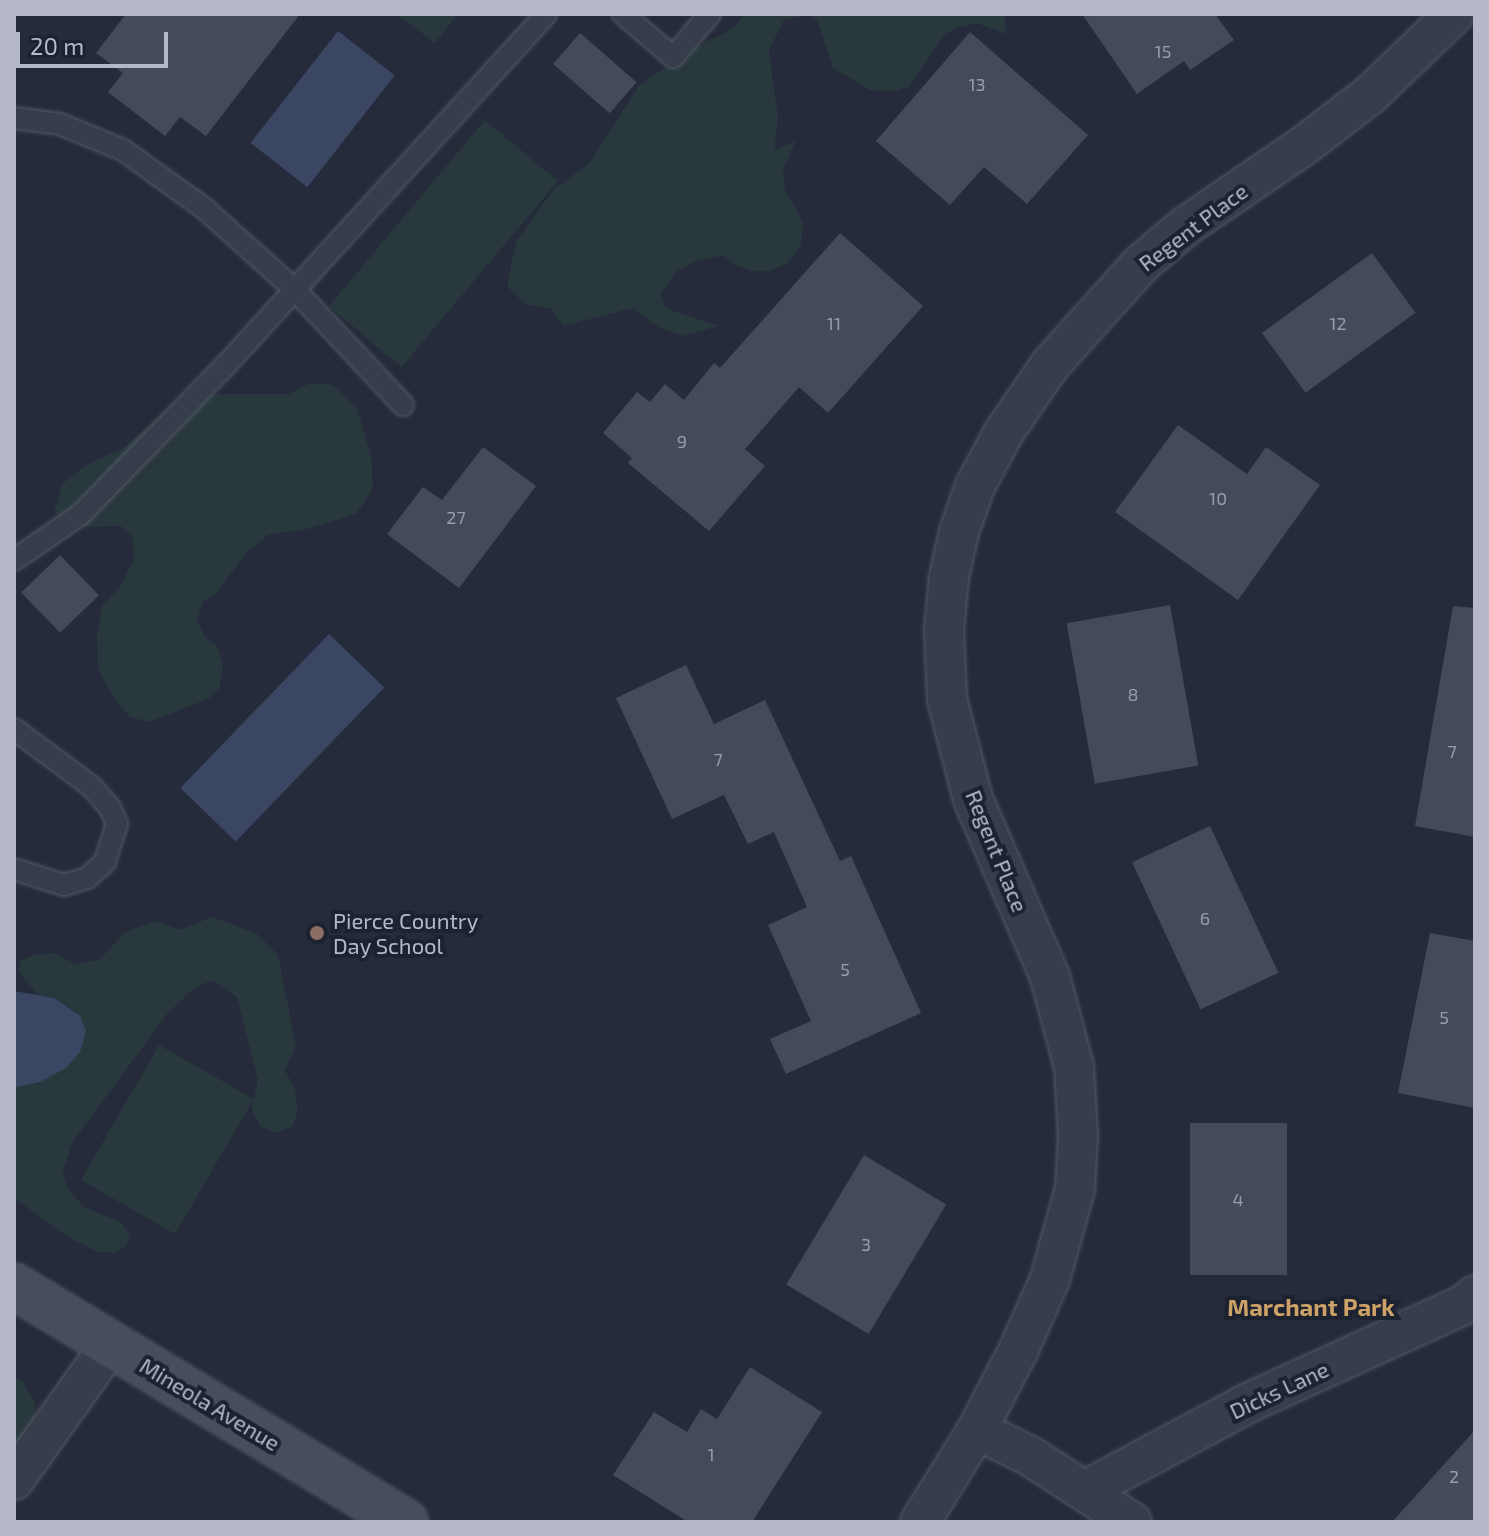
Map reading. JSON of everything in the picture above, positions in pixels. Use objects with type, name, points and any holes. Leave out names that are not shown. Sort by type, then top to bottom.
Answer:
[{"type":"main road","name":"Mineola Avenue","points":[[14,1286],[405,1522]]},
{"type":"street","name":"Regent Place","points":[[920,1522],[977,1430],[1050,1279],[1075,1189],[1078,1136],[1074,1067],[1050,977],[973,799],[947,699],[944,630],[959,532],[975,486],[1004,432],[1050,365],[1142,263],[1186,226],[1302,147],[1371,94],[1454,14]]},
{"type":"street","name":"Dicks Lane","points":[[1086,1490],[1248,1403],[1465,1304],[1475,1295]]},
{"type":"street","points":[[14,1480],[111,1344]]},
{"type":"street","points":[[977,1430],[1030,1456],[1132,1522]]},
{"type":"lane","points":[[14,560],[81,514],[295,290],[546,14]]},
{"type":"lane","points":[[623,14],[673,57],[710,14]]},
{"type":"lane","points":[[14,118],[60,124],[123,150],[205,209],[295,290],[403,405]]},
{"type":"lane","points":[[14,729],[92,787],[110,808],[117,824],[105,862],[87,878],[64,885],[14,869]]},
{"type":"shaded area","points":[[397,14],[458,14],[435,43]]},
{"type":"shaded area","points":[[746,14],[1004,14],[1007,34],[976,23],[960,27],[945,34],[909,87],[896,91],[870,90],[833,68],[818,22],[809,15],[784,20],[769,50],[778,118],[774,151],[796,140],[783,170],[785,190],[803,222],[801,245],[787,263],[771,271],[751,271],[735,265],[723,255],[691,263],[677,271],[661,293],[668,309],[719,326],[683,336],[656,326],[633,308],[563,326],[552,309],[525,304],[507,286],[516,241],[554,189],[589,164],[638,87],[687,51],[731,30]]},
{"type":"shaded area","points":[[485,120],[558,181],[402,367],[329,306]]},
{"type":"shaded area","points":[[310,383],[333,385],[357,408],[371,456],[373,489],[356,514],[307,529],[268,535],[246,553],[216,594],[203,601],[197,621],[205,637],[217,646],[223,664],[220,688],[208,699],[149,722],[130,717],[113,697],[98,669],[97,634],[102,606],[120,587],[134,559],[133,538],[121,526],[77,527],[54,513],[62,484],[86,465],[123,448],[158,417],[216,394],[289,394]]},
{"type":"shaded area","points":[[211,917],[256,933],[278,955],[296,1046],[285,1070],[295,1090],[298,1111],[292,1127],[275,1133],[260,1126],[252,1111],[252,1102],[175,1234],[81,1180],[159,1045],[254,1099],[258,1080],[237,997],[213,980],[196,987],[167,1014],[72,1143],[63,1171],[68,1189],[85,1207],[121,1223],[130,1234],[126,1246],[113,1253],[99,1252],[71,1239],[14,1198],[14,1088],[40,1082],[54,998],[39,996],[18,971],[20,961],[33,955],[54,953],[76,964],[99,960],[125,932],[154,921],[181,930]]},
{"type":"shaded area","points":[[14,1376],[22,1381],[35,1402],[36,1449],[14,1480]]},
{"type":"water","points":[[338,31],[395,75],[307,187],[251,143]]},
{"type":"water","points":[[329,634],[384,687],[236,841],[180,788]]},
{"type":"water","points":[[14,991],[54,998],[80,1016],[86,1031],[80,1052],[66,1068],[40,1082],[14,1088]]},
{"type":"building","points":[[126,14],[300,14],[206,136],[180,117],[165,136],[108,92],[123,73],[96,53]]},
{"type":"building","points":[[1082,14],[1215,14],[1234,40],[1190,70],[1184,61],[1137,94]]},
{"type":"building","points":[[970,32],[1088,135],[1027,204],[984,167],[950,205],[876,141]]},
{"type":"building","points":[[580,33],[637,82],[610,113],[553,64]]},
{"type":"building","points":[[840,233],[923,306],[828,413],[799,387],[745,449],[765,466],[709,531],[628,463],[632,458],[603,433],[637,392],[650,402],[665,384],[684,400],[714,363],[720,368]]},
{"type":"building","points":[[1372,253],[1415,313],[1305,393],[1262,333]]},
{"type":"building","points":[[1178,425],[1247,474],[1266,447],[1320,485],[1238,600],[1115,512]]},
{"type":"building","points":[[483,447],[536,486],[459,588],[387,534],[423,487],[442,500]]},
{"type":"building","points":[[60,555],[99,595],[60,633],[21,593]]},
{"type":"building","points":[[1170,605],[1198,766],[1095,784],[1067,623]]},
{"type":"building","points":[[1453,606],[1475,608],[1475,837],[1415,826]]},
{"type":"building","points":[[686,665],[714,724],[765,700],[840,861],[851,856],[921,1013],[786,1074],[770,1039],[811,1021],[768,925],[807,907],[774,832],[748,844],[724,795],[672,819],[616,698]]},
{"type":"building","points":[[1210,826],[1278,973],[1201,1009],[1132,862]]},
{"type":"building","points":[[1430,933],[1475,941],[1475,1108],[1398,1093]]},
{"type":"building","points":[[1190,1123],[1287,1123],[1287,1275],[1190,1275]]},
{"type":"building","points":[[864,1155],[946,1204],[869,1334],[786,1284]]},
{"type":"building","points":[[750,1367],[822,1412],[752,1522],[688,1522],[613,1475],[654,1412],[687,1432],[701,1409],[717,1419]]},
{"type":"building","points":[[1475,1430],[1475,1522],[1392,1522]]},
{"type":"place","name":"Pierce Country Day School","points":[[317,933]]},
{"type":"district","name":"Marchant Park","points":[[1311,1307]]}]
